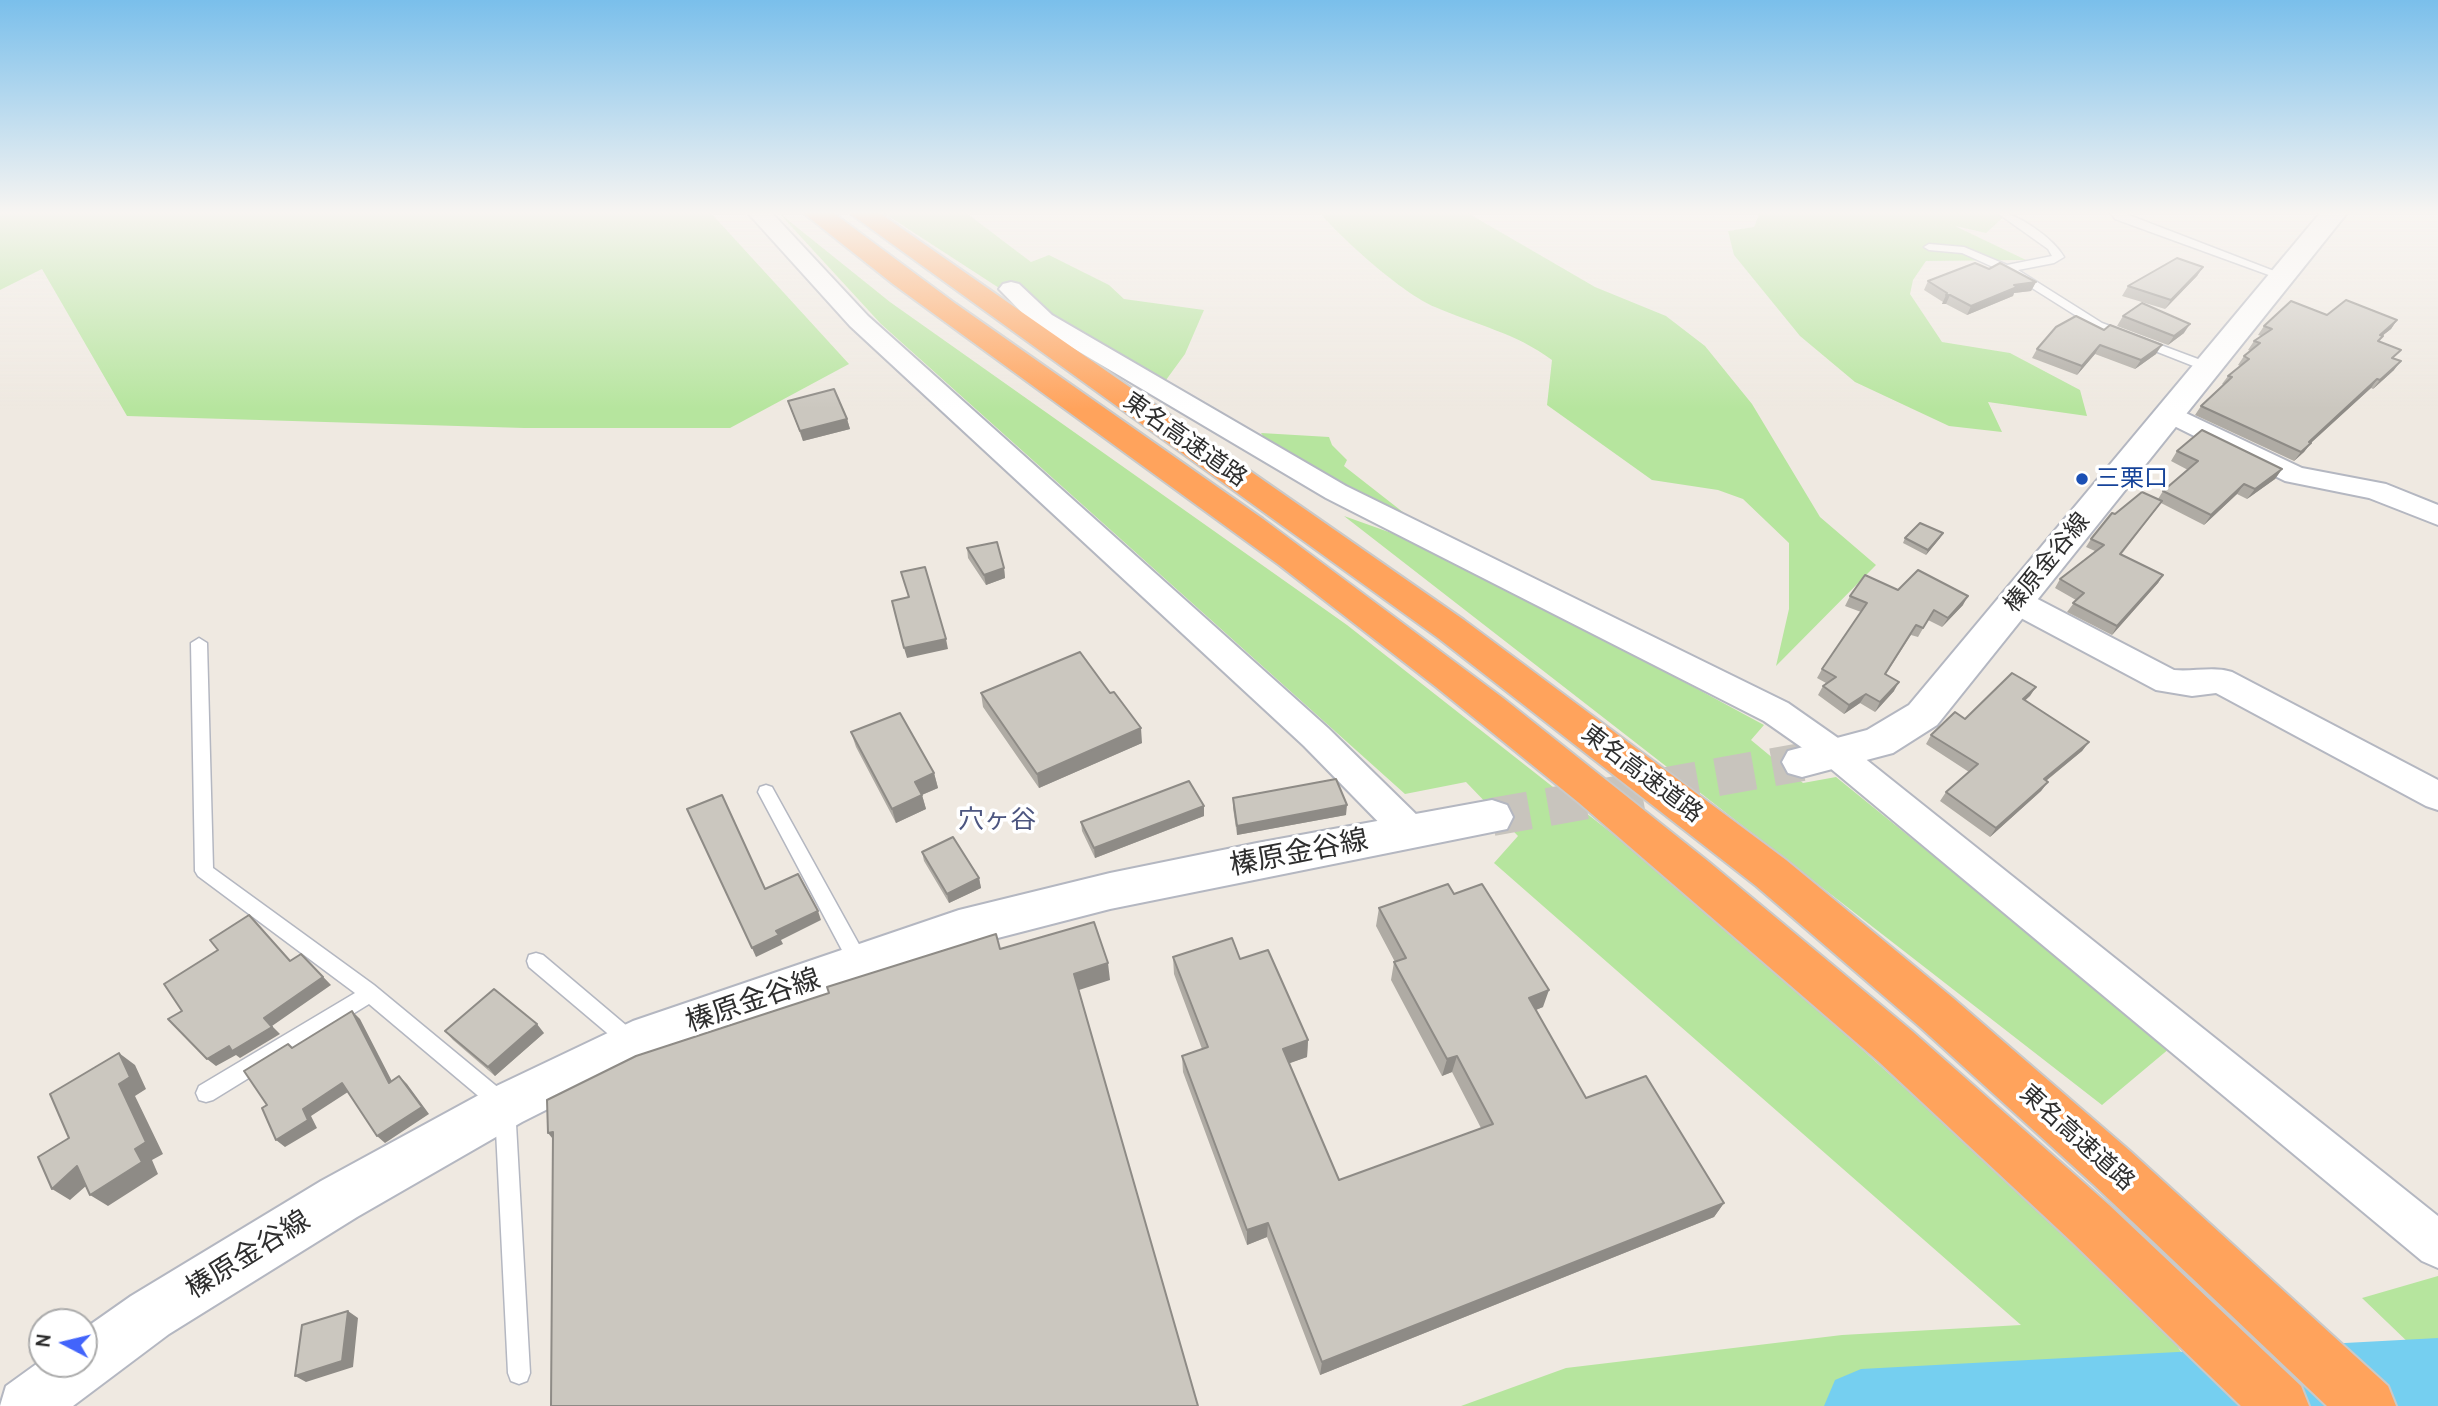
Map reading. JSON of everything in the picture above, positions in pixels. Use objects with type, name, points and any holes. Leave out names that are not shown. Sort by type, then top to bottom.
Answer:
[{"type":"highway","name":"東名高速道路","points":[[899,278],[1194,486],[1489,708],[1776,941],[2061,1197],[2281,1406]]},
{"type":"highway","name":"東名高速道路","points":[[954,278],[1451,629],[1770,873],[1916,995],[2112,1168],[2368,1406]]},
{"type":"main road","name":"榛原金谷線","points":[[1819,758],[1879,742],[1923,715],[2156,429],[2210,368],[2280,278]]},
{"type":"main road","name":"榛原金谷線","points":[[98,1353],[150,1315],[339,1199],[505,1106],[633,1043],[960,929],[1111,891],[1492,817]]},
{"type":"main road","name":"榛原金谷線","points":[[26,1406],[64,1378]]},
{"type":"street","points":[[819,278],[859,321],[1316,737],[1411,832]]},
{"type":"street","points":[[1011,289],[1049,324],[1336,492],[1776,712],[1819,758],[2421,1214],[2438,1245]]},
{"type":"street","points":[[2171,414],[2295,475],[2376,490],[2438,516]]},
{"type":"street","points":[[2015,601],[2168,682],[2192,684],[2220,680],[2438,796]]},
{"type":"lane","points":[[2020,278],[2091,322],[2210,368]]},
{"type":"lane","points":[[199,643],[204,871],[370,994],[505,1106],[519,1373]]},
{"type":"lane","points":[[766,792],[859,963]]},
{"type":"lane","points":[[536,961],[633,1043]]},
{"type":"lane","points":[[206,1093],[370,994]]},
{"type":"green space","points":[[0,278],[25,278],[0,290]]},
{"type":"green space","points":[[47,278],[770,278],[849,364],[730,428],[524,428],[127,416]]},
{"type":"green space","points":[[838,278],[860,278],[890,302],[1347,625],[1698,901],[2159,1318],[2216,1406],[1461,1406],[1566,1368],[1842,1335],[2021,1325],[1494,863],[1518,836],[1466,782],[1405,794],[881,324]]},
{"type":"green space","points":[[983,278],[1094,278],[1109,285],[1124,299],[1204,310],[1185,354],[1166,380],[1033,310]]},
{"type":"green space","points":[[1391,278],[1579,278],[1666,316],[1705,346],[1752,404],[1820,517],[1876,565],[1776,666],[1789,609],[1789,543],[1743,499],[1718,490],[1652,480],[1547,405],[1552,360],[1510,336],[1435,307]]},
{"type":"green space","points":[[1752,278],[1915,278],[1910,294],[1942,342],[2010,353],[2080,390],[2087,416],[1988,402],[2002,432],[1949,426],[1855,382],[1800,336]]},
{"type":"green space","points":[[1261,433],[1329,437],[1332,445],[1347,460],[1344,466],[1413,520],[1347,491],[1269,444]]},
{"type":"green space","points":[[1344,516],[1442,551],[1764,725],[1751,740],[1803,783],[1836,777],[2170,1048],[2102,1105]]},
{"type":"green space","points":[[2438,1276],[2438,1371],[2362,1298]]},
{"type":"building","points":[[1937,278],[2028,278],[2036,282],[2014,285],[2017,287],[1971,306],[1946,295],[1947,293],[1928,281]]},
{"type":"building","points":[[2143,278],[2193,278],[2171,300],[2128,286]]},
{"type":"building","points":[[2346,300],[2397,320],[2380,335],[2383,336],[2378,341],[2401,350],[2392,358],[2401,361],[2380,380],[2377,379],[2301,452],[2201,406],[2232,377],[2228,376],[2249,359],[2244,356],[2260,343],[2254,341],[2272,329],[2264,326],[2291,301],[2327,315]]},
{"type":"building","points":[[2142,303],[2190,324],[2174,336],[2123,316]]},
{"type":"building","points":[[2076,316],[2104,330],[2110,325],[2162,345],[2141,360],[2100,345],[2082,366],[2037,349],[2056,327]]},
{"type":"building","points":[[834,389],[847,419],[800,431],[788,401]]},
{"type":"building","points":[[2202,430],[2282,469],[2255,489],[2244,484],[2211,515],[2163,491],[2198,461],[2177,451]]},
{"type":"building","points":[[2142,492],[2162,501],[2120,554],[2163,575],[2117,626],[2073,603],[2084,593],[2060,579],[2104,545],[2091,539],[2112,513],[2115,514]]},
{"type":"building","points":[[1920,523],[1943,533],[1928,550],[1905,538]]},
{"type":"building","points":[[997,542],[1004,568],[984,575],[967,548]]},
{"type":"building","points":[[925,567],[946,639],[904,648],[892,601],[909,597],[901,572]]},
{"type":"building","points":[[1918,570],[1968,596],[1948,618],[1934,610],[1923,628],[1916,625],[1885,674],[1899,682],[1880,702],[1866,694],[1849,705],[1823,686],[1836,677],[1822,669],[1867,603],[1850,596],[1865,575],[1898,590]]},
{"type":"building","points":[[1080,652],[1110,693],[1114,692],[1141,728],[1037,774],[981,693]]},
{"type":"building","points":[[2012,673],[2036,687],[2023,699],[2089,742],[2044,779],[2048,782],[1996,828],[1946,792],[1978,764],[1931,735],[1955,712],[1965,719]]},
{"type":"building","points":[[900,713],[934,773],[915,782],[922,795],[892,809],[851,732]]},
{"type":"building","points":[[1336,779],[1347,805],[1237,826],[1233,798]]},
{"type":"building","points":[[1189,781],[1204,806],[1094,848],[1081,822]]},
{"type":"building","points":[[722,795],[765,889],[798,874],[818,911],[776,931],[779,935],[752,948],[687,809]]},
{"type":"building","points":[[953,837],[979,878],[947,894],[922,852]]},
{"type":"building","points":[[1448,884],[1454,894],[1482,884],[1549,990],[1529,998],[1586,1098],[1646,1076],[1724,1203],[1322,1362],[1268,1223],[1247,1230],[1182,1056],[1208,1047],[1173,957],[1232,938],[1240,959],[1268,950],[1308,1040],[1283,1049],[1339,1180],[1493,1124],[1457,1056],[1447,1059],[1394,962],[1406,958],[1379,908]]},
{"type":"building","points":[[249,915],[290,961],[301,954],[323,977],[264,1018],[272,1027],[232,1051],[229,1046],[207,1059],[168,1019],[182,1011],[164,984],[218,950],[210,940]]},
{"type":"building","points":[[1094,922],[1108,963],[1074,974],[1198,1406],[551,1406],[553,1132],[548,1133],[547,1100],[636,1056],[829,993],[827,987],[996,934],[1000,949]]},
{"type":"building","points":[[494,989],[537,1024],[488,1067],[445,1031]]},
{"type":"building","points":[[352,1011],[389,1083],[399,1076],[422,1107],[377,1136],[342,1083],[303,1109],[308,1120],[276,1140],[262,1108],[267,1105],[244,1071],[288,1044],[292,1048]]},
{"type":"building","points":[[119,1053],[130,1077],[119,1084],[146,1142],[135,1149],[142,1162],[90,1195],[77,1166],[52,1189],[38,1157],[69,1138],[50,1094]]},
{"type":"building","points":[[348,1311],[342,1361],[295,1376],[302,1325]]},
{"type":"waterway","points":[[1861,1406],[2438,1375]]},
{"type":"tunnel","points":[[1492,817],[1802,762]]},
{"type":"place","name":"三栗口","points":[[2082,479]]},
{"type":"district","name":"穴ヶ谷","points":[[997,820]]}]
